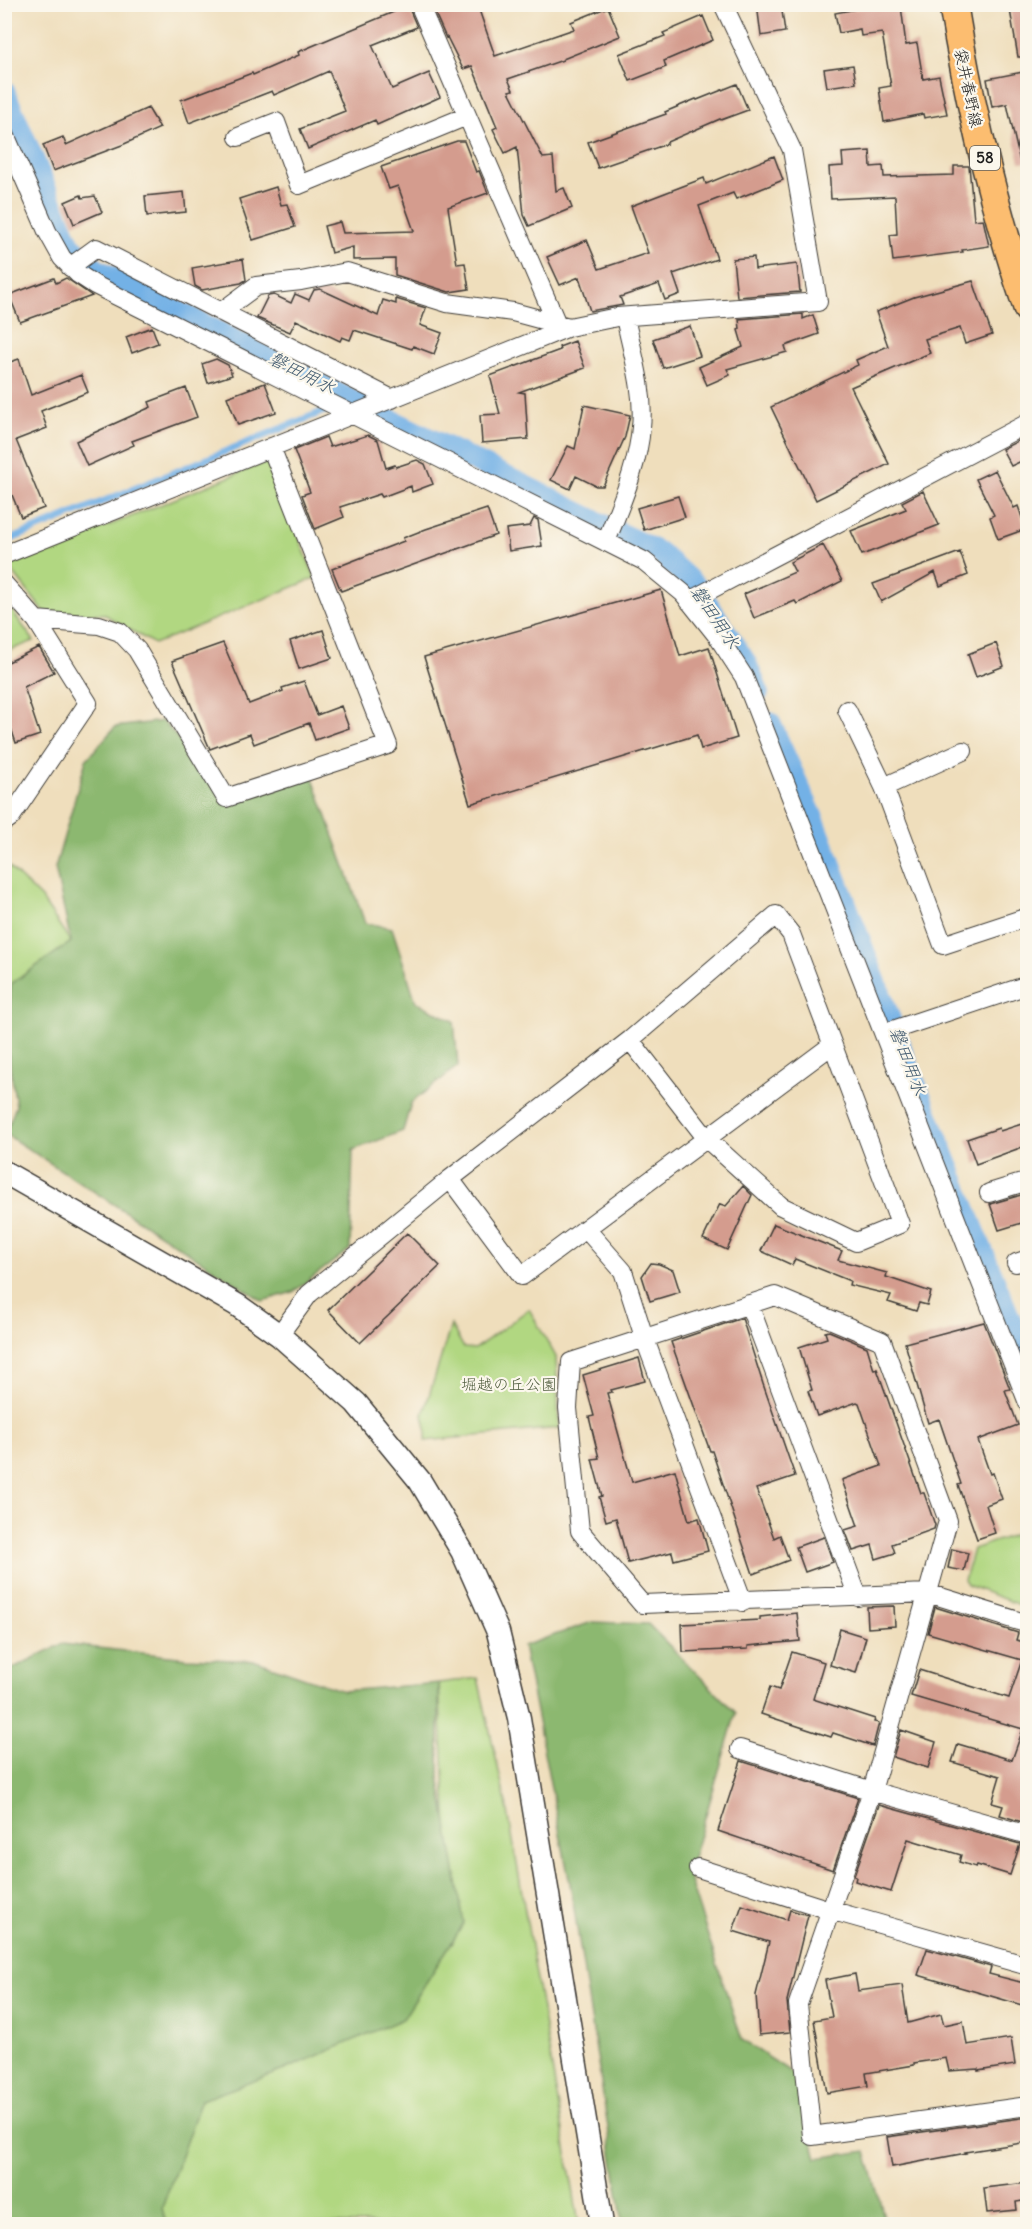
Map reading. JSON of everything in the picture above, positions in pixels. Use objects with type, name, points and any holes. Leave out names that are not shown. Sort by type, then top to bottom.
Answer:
[{"type":"main road","name":"袋井春野線","points":[[953,4],[980,140],[1012,263],[1028,309]]},
{"type":"street","points":[[418,4],[563,326]]},
{"type":"street","points":[[4,555],[392,399],[563,326],[625,317],[818,302],[792,150],[723,4]]},
{"type":"street","points":[[238,137],[276,122],[299,184],[467,116]]},
{"type":"street","points":[[4,132],[46,231],[62,258],[70,267],[95,285],[644,561],[683,593],[718,637],[744,677],[1028,1403]]},
{"type":"street","points":[[70,267],[96,248],[392,399]]},
{"type":"street","points":[[221,312],[256,286],[301,281],[346,272],[447,303],[513,312],[563,326]]},
{"type":"street","points":[[606,542],[630,480],[642,426],[640,393],[625,317]]},
{"type":"street","points":[[689,601],[1028,423]]},
{"type":"street","points":[[36,620],[99,625],[120,632],[137,650],[226,798],[388,745],[271,447]]},
{"type":"street","points":[[4,584],[36,620],[88,702],[11,817],[4,822]]},
{"type":"street","points":[[847,710],[884,787],[943,945],[1028,917]]},
{"type":"street","points":[[884,787],[963,752]]},
{"type":"street","points":[[279,1335],[309,1294],[450,1179],[630,1041],[776,915],[791,934],[900,1224],[856,1242],[781,1206],[707,1139],[630,1041]]},
{"type":"street","points":[[884,1033],[1028,985]]},
{"type":"street","points":[[450,1179],[522,1276],[832,1045]]},
{"type":"street","points":[[4,1172],[237,1305],[279,1335],[356,1403],[420,1481],[462,1551],[498,1632],[519,1718],[602,2224]]},
{"type":"street","points":[[989,1193],[1028,1181]]},
{"type":"street","points":[[586,1229],[623,1271],[644,1337],[743,1602]]},
{"type":"street","points":[[1028,1624],[928,1593],[743,1602],[642,1604],[580,1531],[568,1408],[570,1362],[776,1296],[882,1341],[948,1521],[928,1593],[872,1791],[798,2004],[812,2136],[1028,2106]]},
{"type":"street","points":[[749,1304],[858,1597]]},
{"type":"street","points":[[740,1749],[872,1791],[1028,1835]]},
{"type":"street","points":[[698,1868],[830,1910],[1028,1966]]},
{"type":"green space","points":[[269,461],[315,578],[154,644],[104,614],[44,612],[8,566]]},
{"type":"green space","points":[[4,600],[34,641],[5,652],[4,652]]},
{"type":"green space","points":[[163,721],[234,803],[310,770],[365,923],[392,928],[416,1002],[454,1021],[458,1066],[411,1103],[403,1131],[353,1150],[350,1249],[293,1292],[263,1301],[5,1134],[16,1106],[7,1044],[11,984],[71,942],[55,868],[86,760],[115,727]]},
{"type":"green space","points":[[5,863],[41,898],[71,942],[11,984],[5,1106]]},
{"type":"green space","name":"堀越の丘公園","points":[[529,1309],[556,1357],[559,1428],[425,1441],[427,1432],[423,1415],[451,1325],[464,1348],[475,1349]]},
{"type":"green space","points":[[1027,1530],[1027,1608],[967,1585],[964,1580],[973,1549]]},
{"type":"green space","points":[[592,1622],[648,1624],[736,1713],[688,1875],[742,2040],[794,2074],[817,2158],[866,2151],[886,2224],[623,2224],[571,1889],[523,1646]]},
{"type":"green space","points":[[62,1644],[187,1658],[256,1661],[343,1691],[439,1683],[439,1777],[464,1923],[403,2019],[284,2070],[201,2100],[162,2208],[166,2224],[5,2224],[5,1672]]},
{"type":"green space","points":[[478,1678],[508,1812],[579,2224],[146,2224],[201,2100],[453,1942],[439,1683]]},
{"type":"building","points":[[431,4],[477,4],[495,56],[574,29],[571,22],[608,7],[620,36],[563,60],[508,79],[513,90],[509,91],[543,158],[553,157],[556,191],[564,188],[572,208],[529,226],[524,215],[517,147],[505,153],[493,129],[497,127],[472,66],[463,69]]},
{"type":"building","points":[[757,4],[781,4],[785,32],[761,36]]},
{"type":"building","points":[[1009,4],[1028,4],[1028,57],[1018,57]]},
{"type":"building","points":[[408,6],[417,27],[372,45],[392,89],[429,73],[440,97],[377,125],[375,120],[308,149],[300,129],[345,111],[329,71],[274,95],[272,91],[189,123],[181,100],[252,73],[253,75],[299,55],[298,52]]},
{"type":"building","points":[[872,6],[873,9],[901,6],[906,45],[917,43],[923,79],[939,76],[947,114],[924,118],[923,114],[884,122],[879,88],[891,86],[882,33],[861,36],[860,29],[839,33],[835,13]]},
{"type":"building","points":[[703,16],[713,40],[664,61],[666,67],[630,81],[619,54],[665,36],[663,33]]},
{"type":"building","points":[[853,65],[856,83],[827,87],[824,69]]},
{"type":"building","points":[[1028,71],[1028,162],[1020,162],[1007,104],[992,107],[987,79]]},
{"type":"building","points":[[737,84],[748,110],[720,119],[667,142],[667,144],[598,168],[588,142],[666,114],[665,112]]},
{"type":"building","points":[[148,108],[160,128],[53,171],[43,145],[63,137],[66,145]]},
{"type":"building","points":[[457,141],[464,141],[476,172],[479,171],[488,193],[448,207],[457,264],[465,263],[469,289],[449,292],[395,275],[395,259],[353,260],[353,247],[331,253],[324,226],[340,222],[343,233],[414,231],[398,186],[389,189],[381,167]]},
{"type":"building","points":[[870,151],[871,167],[883,166],[884,177],[954,175],[954,166],[969,166],[974,220],[983,219],[989,246],[962,250],[963,252],[893,261],[890,235],[897,234],[895,196],[831,199],[829,167],[843,166],[842,153]]},
{"type":"building","points":[[774,156],[783,180],[736,199],[733,193],[699,206],[717,259],[673,274],[680,294],[665,300],[659,284],[620,297],[623,305],[590,311],[579,277],[560,285],[547,257],[587,240],[599,269],[648,253],[631,206],[704,178],[706,184]]},
{"type":"building","points":[[276,187],[281,205],[287,204],[295,227],[253,240],[239,199]]},
{"type":"building","points":[[184,192],[186,212],[147,216],[145,196]]},
{"type":"building","points":[[81,195],[82,198],[95,196],[102,212],[74,224],[65,202]]},
{"type":"building","points":[[754,257],[755,269],[797,264],[800,292],[737,297],[733,259]]},
{"type":"building","points":[[243,259],[246,280],[241,283],[202,290],[195,286],[192,268]]},
{"type":"building","points":[[54,278],[56,283],[66,278],[92,296],[20,322],[9,295]]},
{"type":"building","points":[[973,281],[992,335],[965,344],[960,328],[925,339],[930,353],[851,387],[889,464],[816,500],[771,407],[858,365],[856,360],[888,346],[876,312],[914,297]]},
{"type":"building","points":[[320,289],[378,316],[383,300],[396,304],[396,299],[426,308],[420,325],[442,333],[434,354],[354,330],[350,340],[342,337],[340,341],[296,320],[290,332],[257,318],[268,296],[274,295],[291,303],[295,294],[309,300],[314,290]]},
{"type":"building","points":[[803,314],[803,319],[813,315],[819,334],[785,346],[787,352],[727,369],[730,375],[707,385],[699,367],[743,347],[738,330],[740,329],[739,319]]},
{"type":"building","points":[[690,326],[700,356],[663,368],[653,339]]},
{"type":"building","points":[[152,327],[158,343],[132,353],[126,337]]},
{"type":"building","points":[[575,341],[585,368],[519,392],[525,393],[528,439],[482,443],[480,415],[500,414],[490,376],[560,350],[559,347]]},
{"type":"building","points":[[19,359],[31,395],[81,375],[88,392],[41,411],[47,428],[16,440],[44,508],[21,517],[12,495],[4,498],[4,364]]},
{"type":"building","points":[[216,359],[228,365],[232,375],[208,383],[202,364]]},
{"type":"building","points":[[265,383],[276,412],[238,425],[227,397]]},
{"type":"building","points":[[186,388],[197,417],[132,441],[134,445],[87,466],[76,441],[151,407],[149,402]]},
{"type":"building","points":[[584,405],[630,415],[625,437],[603,486],[596,486],[576,476],[570,489],[551,480],[568,446],[575,449]]},
{"type":"building","points":[[368,435],[378,440],[386,468],[417,460],[425,464],[433,484],[412,492],[411,486],[382,497],[380,494],[340,507],[344,517],[315,529],[302,495],[310,492],[294,450],[326,437],[330,447]]},
{"type":"building","points":[[1028,436],[1028,458],[1011,466],[1002,449]]},
{"type":"building","points":[[995,470],[1014,508],[1018,506],[1026,529],[998,539],[990,517],[994,515],[976,479]]},
{"type":"building","points":[[923,491],[939,525],[862,555],[851,531],[906,509],[902,502]]},
{"type":"building","points":[[678,496],[685,517],[644,530],[637,508]]},
{"type":"building","points":[[487,509],[496,535],[341,591],[332,569],[404,541],[403,538],[426,529]]},
{"type":"building","points":[[534,518],[538,520],[542,546],[509,551],[506,529],[530,526]]},
{"type":"building","points":[[823,545],[842,581],[797,604],[795,601],[754,618],[744,594],[795,572],[790,562]]},
{"type":"building","points":[[960,552],[968,575],[940,586],[935,572],[881,602],[873,584]]},
{"type":"building","points":[[661,590],[680,656],[709,647],[737,738],[701,749],[697,735],[470,804],[424,657]]},
{"type":"building","points":[[323,630],[332,658],[299,669],[290,641]]},
{"type":"building","points":[[223,643],[249,704],[283,691],[282,688],[304,681],[317,715],[341,706],[349,728],[315,740],[309,723],[254,744],[250,734],[210,749],[172,661]]},
{"type":"building","points":[[996,643],[1004,666],[976,677],[968,654]]},
{"type":"building","points":[[39,647],[54,672],[24,687],[40,735],[16,743],[4,707],[4,664]]},
{"type":"building","points":[[1028,1122],[1028,1145],[976,1164],[967,1139],[999,1128],[1000,1131]]},
{"type":"building","points":[[743,1186],[752,1195],[727,1250],[703,1239],[720,1204],[726,1206]]},
{"type":"building","points":[[1028,1193],[1028,1221],[999,1230],[990,1204]]},
{"type":"building","points":[[774,1224],[842,1251],[838,1260],[887,1273],[886,1277],[931,1292],[927,1305],[919,1303],[916,1311],[888,1302],[891,1295],[849,1285],[850,1281],[795,1259],[792,1265],[761,1251]]},
{"type":"building","points":[[407,1233],[440,1266],[360,1343],[328,1310]]},
{"type":"building","points":[[651,1263],[673,1270],[680,1292],[650,1301],[642,1276]]},
{"type":"building","points":[[742,1318],[795,1476],[756,1489],[774,1538],[780,1535],[789,1560],[753,1574],[712,1451],[710,1451],[671,1342]]},
{"type":"building","points":[[984,1322],[1010,1389],[1005,1390],[1018,1425],[978,1440],[1002,1499],[986,1505],[995,1533],[977,1539],[958,1485],[961,1484],[939,1419],[928,1423],[905,1343]]},
{"type":"building","points":[[829,1331],[867,1347],[935,1525],[934,1529],[892,1544],[895,1553],[876,1559],[872,1545],[853,1551],[845,1530],[858,1526],[842,1480],[881,1466],[859,1403],[817,1416],[808,1391],[812,1390],[799,1347],[827,1338],[825,1332]]},
{"type":"building","points":[[639,1358],[645,1381],[607,1393],[632,1482],[675,1470],[689,1521],[699,1518],[708,1551],[674,1560],[672,1552],[628,1563],[616,1518],[606,1521],[599,1497],[602,1496],[592,1459],[599,1458],[589,1417],[594,1416],[583,1375]]},
{"type":"building","points":[[824,1537],[833,1562],[805,1572],[796,1547]]},
{"type":"building","points":[[952,1549],[968,1553],[964,1571],[948,1568]]},
{"type":"building","points":[[894,1606],[895,1626],[868,1628],[867,1607]]},
{"type":"building","points":[[935,1607],[1018,1633],[1016,1640],[1028,1643],[1028,1801],[1022,1822],[1000,1815],[1003,1806],[992,1803],[1000,1776],[952,1762],[958,1744],[1012,1760],[1023,1729],[911,1696],[919,1670],[1009,1698],[1022,1660],[928,1633]]},
{"type":"building","points":[[797,1613],[800,1641],[748,1646],[748,1649],[683,1652],[682,1624],[760,1620],[760,1617]]},
{"type":"building","points":[[840,1629],[866,1637],[856,1673],[830,1665]]},
{"type":"building","points":[[792,1652],[824,1662],[813,1699],[875,1719],[874,1722],[879,1723],[873,1746],[833,1733],[831,1737],[761,1714],[770,1687],[779,1690]]},
{"type":"building","points":[[901,1730],[936,1742],[928,1768],[893,1757]]},
{"type":"building","points":[[741,1761],[858,1798],[833,1870],[718,1831]]},
{"type":"building","points":[[879,1805],[1020,1844],[1010,1875],[959,1862],[961,1855],[908,1839],[891,1892],[855,1881],[854,1876]]},
{"type":"building","points":[[742,1905],[787,1920],[790,1910],[808,1915],[787,2001],[790,2032],[759,2035],[756,1995],[769,1942],[733,1931]]},
{"type":"building","points":[[927,1949],[991,1967],[989,1974],[1028,1984],[1022,2005],[918,1975]]},
{"type":"building","points":[[855,1974],[858,1991],[902,1985],[908,2023],[941,2014],[944,2025],[963,2021],[967,2045],[1011,2038],[1015,2065],[978,2071],[978,2069],[949,2071],[946,2058],[866,2073],[868,2086],[827,2093],[814,2020],[832,2017],[825,1980]]},
{"type":"building","points":[[1028,2117],[1028,2142],[892,2167],[887,2137]]},
{"type":"building","points":[[1028,2183],[1028,2200],[1016,2202],[1017,2210],[987,2213],[984,2188]]},
{"type":"waterway","name":"磐田用水","points":[[4,91],[70,245],[96,269],[351,400],[660,553],[696,586],[746,663],[758,692]]},
{"type":"waterway","points":[[4,542],[351,400]]},
{"type":"waterway","name":"磐田用水","points":[[770,723],[813,818],[904,1056],[1028,1364]]}]
